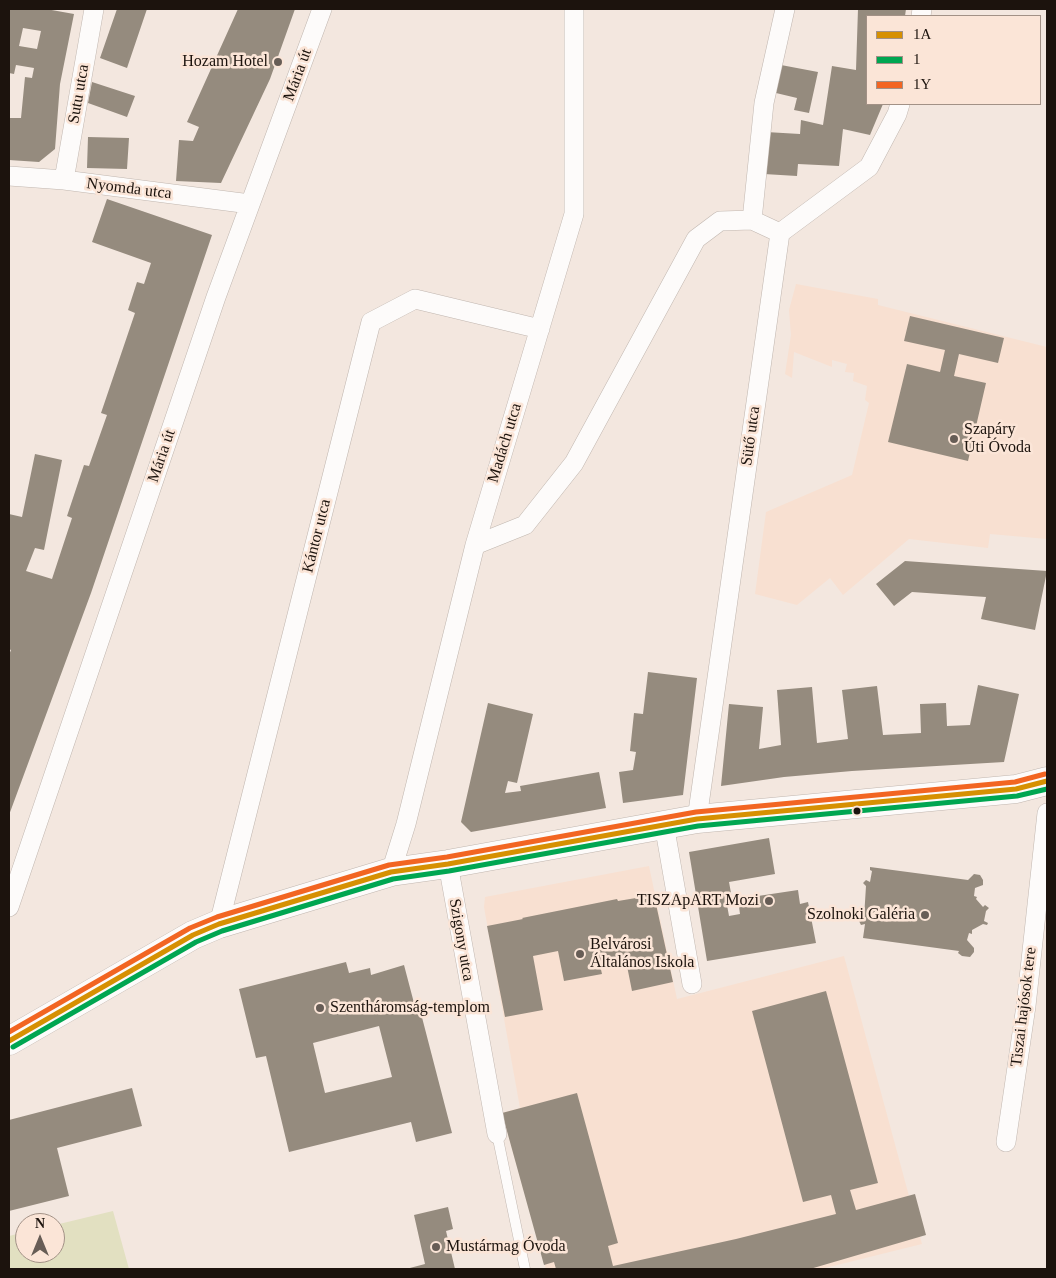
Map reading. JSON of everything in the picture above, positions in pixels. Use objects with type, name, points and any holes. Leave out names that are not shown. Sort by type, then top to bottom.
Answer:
[{"type":"street","name":"Sutu utca","points":[[64,180],[94,9]]},
{"type":"street","name":"Mária út","points":[[9,907],[216,297],[322,9]]},
{"type":"street","name":"Madách utca","points":[[391,872],[406,824],[475,545],[574,214],[574,9]]},
{"type":"street","points":[[752,220],[764,103],[785,9]]},
{"type":"street","points":[[475,545],[525,525],[574,463],[696,239],[720,220],[752,220],[780,233],[869,167],[897,114],[900,105]]},
{"type":"street","name":"Nyomda utca","points":[[9,176],[64,180],[250,204]]},
{"type":"street","name":"Sütő utca","points":[[697,819],[780,233]]},
{"type":"street","name":"Kántor utca","points":[[220,924],[371,322],[415,298],[540,329]]},
{"type":"street","points":[[11,1033],[193,934],[391,872],[448,864],[697,819],[1016,789],[1047,781]]},
{"type":"street","name":"Tiszai hajósok tere","points":[[1006,1142],[1026,1006],[1047,813]]},
{"type":"street","points":[[664,824],[692,984]]},
{"type":"street","name":"Szigony utca","points":[[448,864],[497,1134]]},
{"type":"lane","points":[[497,1134],[525,1269]]},
{"type":"shaded area","name":"Szapáry Úti Óvoda","points":[[796,284],[878,299],[878,305],[1047,347],[1047,539],[990,534],[988,548],[909,539],[843,595],[830,578],[797,605],[755,594],[766,512],[852,475],[869,403],[865,400],[867,386],[853,381],[854,373],[845,372],[847,364],[832,360],[832,367],[794,352],[792,378],[785,374],[791,335],[789,310]]},
{"type":"shaded area","points":[[649,866],[677,999],[844,956],[922,1244],[821,1269],[546,1269],[502,1113],[520,1108],[484,907],[485,897]]},
{"type":"shaded area","points":[[113,1211],[129,1269],[9,1269],[9,1236],[15,1234],[15,1263],[65,1263],[65,1223]]},
{"type":"building","points":[[9,9],[46,9],[74,14],[60,84],[55,149],[39,162],[9,160],[9,118],[21,118],[25,77],[32,78],[34,68],[16,65],[14,74],[9,73]],"holes":[[[23,28],[41,31],[37,49],[19,46]]]},
{"type":"building","points":[[117,9],[147,9],[127,68],[100,58]]},
{"type":"building","points":[[238,9],[295,9],[270,79],[221,183],[176,181],[179,140],[193,141],[199,127],[187,122]]},
{"type":"building","points":[[858,9],[906,9],[905,15],[866,15],[866,105],[883,105],[870,135],[843,129],[839,166],[798,164],[797,176],[764,174],[766,132],[800,134],[801,120],[823,125],[832,66],[856,70]]},
{"type":"building","points":[[781,65],[818,72],[809,113],[794,110],[797,98],[776,93]]},
{"type":"building","points":[[92,82],[135,96],[127,117],[88,103]]},
{"type":"building","points":[[88,137],[129,138],[127,169],[87,168]]},
{"type":"building","points":[[107,199],[212,235],[91,593],[9,815],[9,655],[11,650],[9,649],[9,514],[22,517],[35,454],[62,460],[44,550],[35,548],[26,571],[52,579],[72,518],[67,516],[84,465],[89,466],[107,415],[101,413],[135,313],[128,310],[137,282],[144,284],[151,263],[92,242]]},
{"type":"building","points":[[910,316],[1004,338],[998,363],[959,354],[954,376],[986,383],[968,461],[888,442],[907,364],[940,372],[945,350],[904,341]]},
{"type":"building","points":[[905,561],[1047,571],[1035,630],[981,619],[986,597],[912,592],[894,606],[876,584]]},
{"type":"building","points":[[648,672],[697,678],[683,795],[623,803],[619,772],[633,770],[636,752],[630,751],[634,713],[643,714]]},
{"type":"building","points":[[978,685],[1019,694],[1004,762],[852,771],[784,777],[721,786],[729,704],[763,707],[759,749],[781,745],[777,690],[812,687],[817,743],[848,739],[842,690],[877,686],[883,735],[921,733],[920,704],[946,703],[947,726],[970,725]]},
{"type":"building","points":[[488,703],[533,714],[517,783],[508,781],[505,793],[521,791],[520,786],[599,772],[606,808],[471,832],[461,822]]},
{"type":"building","name":"TISZApART Mozi","points":[[769,838],[775,874],[729,882],[733,904],[727,905],[729,916],[740,914],[738,899],[798,890],[800,904],[808,902],[816,943],[707,961],[689,852]]},
{"type":"building","name":"Szolnoki Galéria","points":[[870,867],[968,880],[974,874],[980,875],[983,885],[975,888],[974,896],[977,897],[976,899],[983,907],[985,905],[989,908],[986,911],[984,921],[988,923],[972,930],[972,934],[969,933],[967,940],[974,948],[974,952],[970,957],[962,956],[958,953],[959,951],[863,938],[865,924],[861,925],[859,921],[864,918],[866,886],[863,883],[866,880],[870,882],[872,871]]},
{"type":"building","points":[[654,895],[673,982],[632,991],[625,956],[599,961],[602,974],[564,981],[558,951],[533,956],[543,1010],[505,1017],[487,926],[617,899],[618,901]]},
{"type":"building","points":[[346,962],[349,973],[370,968],[371,975],[404,965],[414,1003],[418,1002],[452,1133],[416,1142],[411,1122],[289,1152],[266,1056],[256,1058],[239,989]],"holes":[[[379,1026],[392,1077],[325,1093],[313,1043]]]},
{"type":"building","points":[[826,991],[878,1183],[850,1190],[856,1210],[915,1194],[926,1235],[810,1269],[556,1269],[554,1262],[544,1265],[502,1113],[577,1093],[618,1243],[608,1246],[613,1266],[736,1239],[836,1214],[831,1195],[803,1202],[752,1011]]},
{"type":"building","points":[[132,1088],[142,1126],[57,1148],[69,1196],[9,1211],[9,1120]]},
{"type":"building","name":"Mustármag Óvoda","points":[[448,1207],[453,1229],[446,1231],[455,1269],[406,1269],[425,1264],[414,1215]]},
{"type":"transit line","name":"1Y","points":[[9,1032],[190,928],[217,917],[389,865],[447,857],[696,812],[1015,782],[1045,774]]},
{"type":"transit line","name":"1A","points":[[9,1041],[193,935],[219,924],[391,872],[448,864],[697,819],[1016,789],[1047,781]]},
{"type":"transit line","name":"1","points":[[13,1047],[196,942],[222,931],[393,879],[449,871],[698,826],[1017,796],[1047,789]]},
{"type":"place","name":"Hozam Hotel","points":[[278,62]]},
{"type":"place","name":"Szapáry Úti Óvoda","points":[[954,439]]},
{"type":"place","name":"TISZApART Mozi","points":[[769,901]]},
{"type":"place","name":"Szolnoki Galéria","points":[[925,915]]},
{"type":"place","name":"Belvárosi Általános Iskola","points":[[580,954]]},
{"type":"place","name":"Szentháromság-templom","points":[[320,1008]]},
{"type":"place","name":"Mustármag Óvoda","points":[[436,1247]]}]
